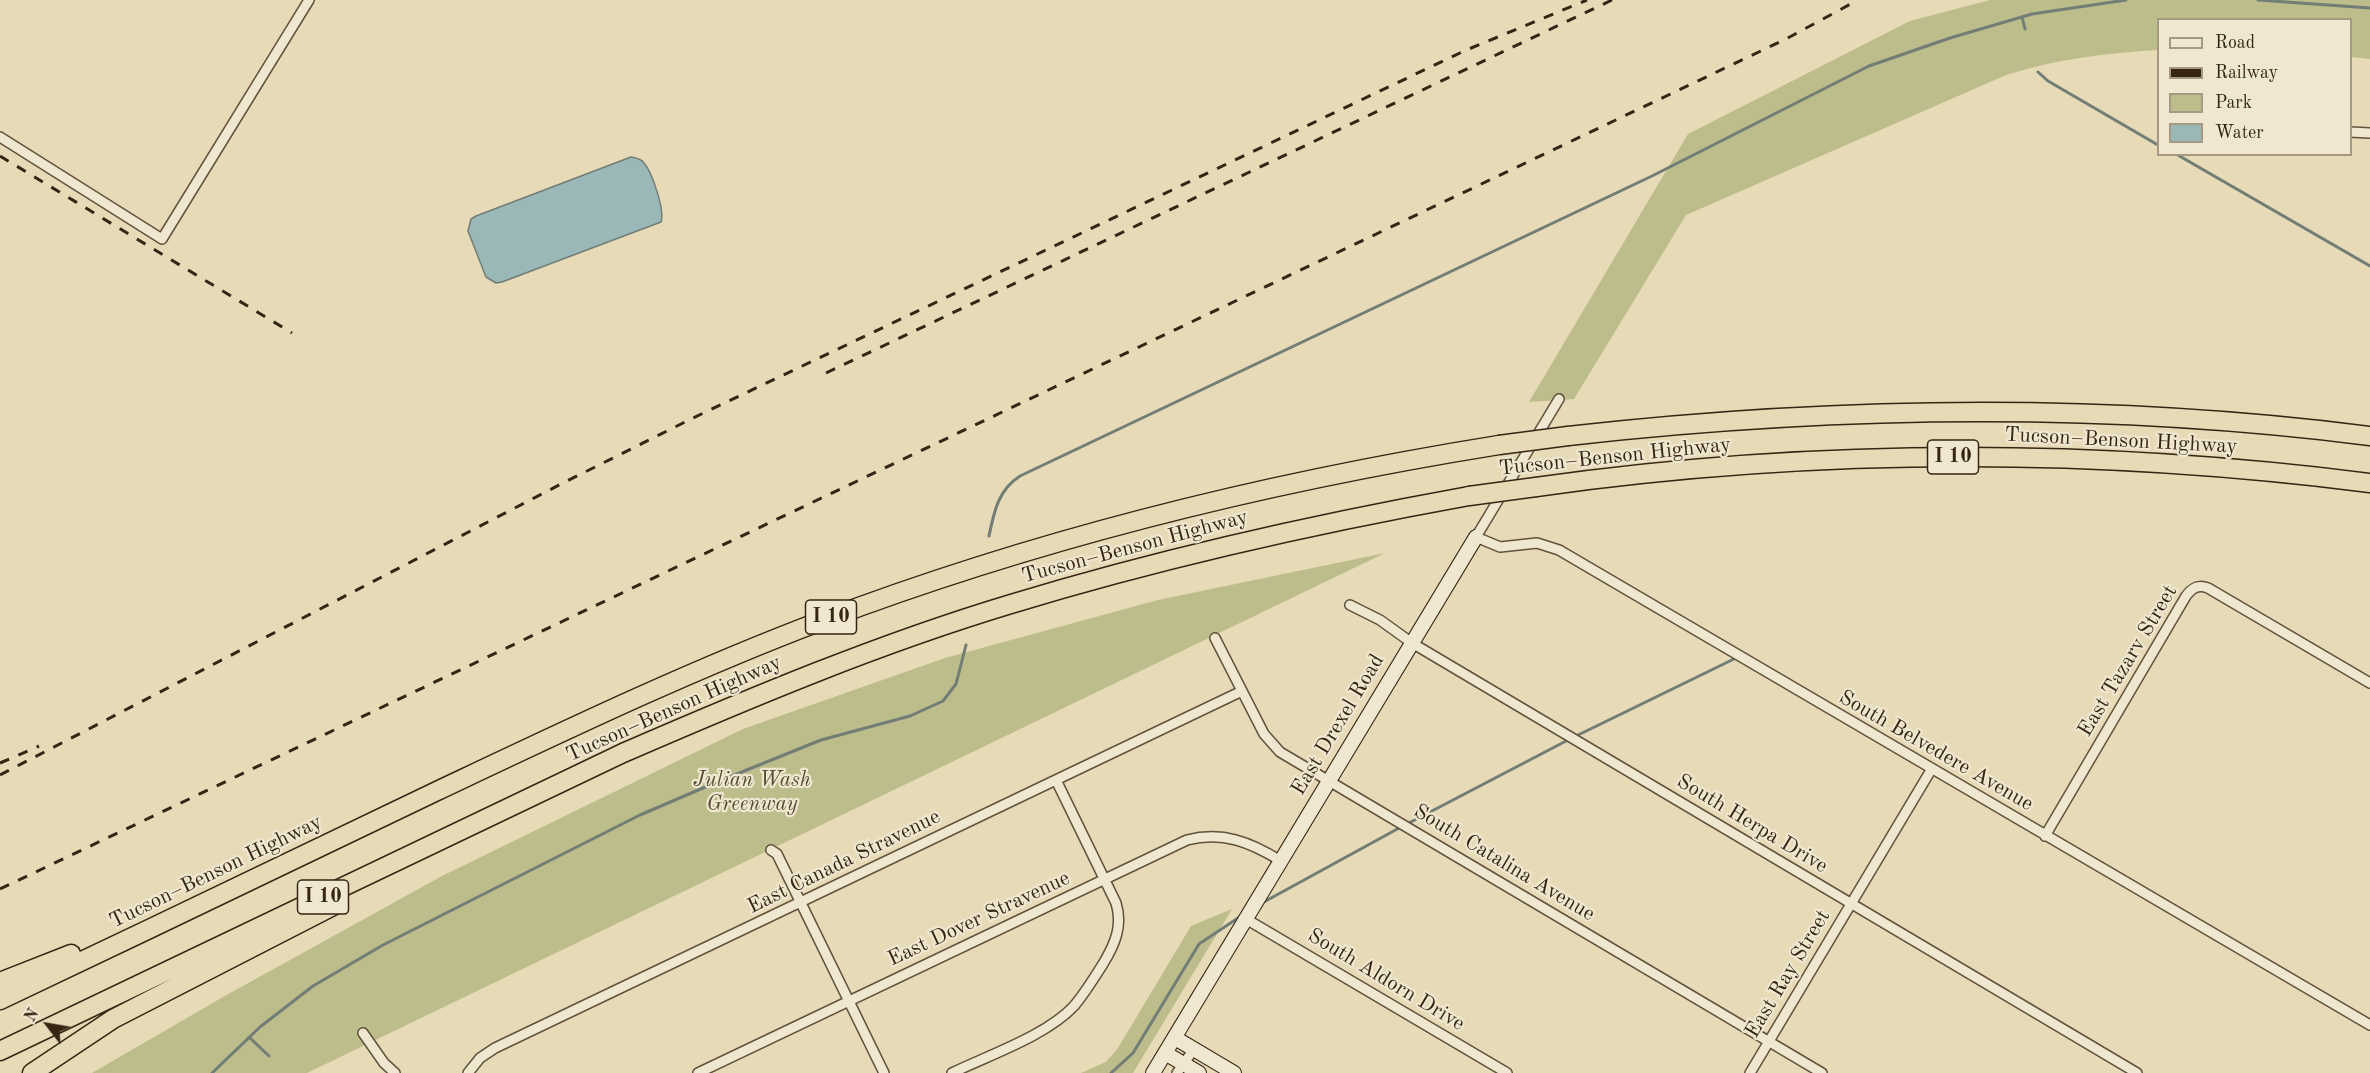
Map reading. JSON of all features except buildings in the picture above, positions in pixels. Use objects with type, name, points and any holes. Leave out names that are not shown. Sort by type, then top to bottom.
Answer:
[{"type":"highway","name":"Tucson–Benson Highway","points":[[0,1000],[598,714],[720,661],[866,604],[989,562],[1165,512],[1335,474],[1499,445],[1568,436],[1760,418],[1946,411],[2133,416],[2250,423],[2370,436]]},
{"type":"highway","name":"Tucson–Benson Highway","points":[[0,1051],[723,709],[835,665],[1011,604],[1154,563],[1273,534],[1469,496],[1640,475],[1763,464],[1950,458],[2119,461],[2260,470],[2370,483]]},
{"type":"highway","points":[[32,1073],[78,1041],[143,1002],[645,744]]},
{"type":"highway","points":[[0,982],[201,904]]},
{"type":"street","points":[[0,137],[162,239],[309,0]]},
{"type":"street","points":[[2352,132],[2370,133]]},
{"type":"street","name":"East Drexel Road","points":[[1153,1073],[1558,399]]},
{"type":"street","name":"South Belvedere Avenue","points":[[1476,537],[1500,547],[1537,543],[1559,550],[1931,770],[2370,1025]]},
{"type":"street","name":"East Tazarv Street","points":[[2045,836],[2186,596],[2193,588],[2198,586],[2208,588],[2370,683]]},
{"type":"street","name":"South Herpa Drive","points":[[1350,605],[1380,620],[1412,643],[2137,1073]]},
{"type":"street","name":"South Catalina Avenue","points":[[1215,638],[1264,734],[1274,747],[1329,782],[1822,1073]]},
{"type":"street","name":"East Canada Stravenue","points":[[468,1073],[480,1058],[495,1048],[1242,691]]},
{"type":"street","name":"East Ray Street","points":[[1750,1073],[1931,770]]},
{"type":"street","points":[[952,1073],[1051,1025],[1080,998],[1109,952],[1118,931],[1118,911],[1105,879],[1056,780]]},
{"type":"street","name":"East Dover Stravenue","points":[[698,1073],[1177,844],[1209,836],[1242,841],[1281,861]]},
{"type":"street","points":[[771,850],[777,854],[802,902],[884,1073]]},
{"type":"street","name":"South Aldorn Drive","points":[[1246,919],[1507,1073]]},
{"type":"street","points":[[363,1034],[384,1063],[395,1073]]},
{"type":"street","points":[[1174,1038],[1234,1073]]},
{"type":"street","points":[[1180,1068],[1194,1049]]},
{"type":"street","points":[[1165,1053],[1180,1068],[1199,1073]]},
{"type":"green space","points":[[1990,0],[2370,0],[2370,59],[2352,57],[2352,18],[2157,18],[2157,50],[2082,58],[2006,75],[1686,215],[1574,399],[1529,402],[1688,134],[1910,21]]},
{"type":"green space","name":"Julian Wash Greenway","points":[[1385,553],[307,1073],[92,1073],[223,997],[442,876],[743,729],[945,658],[1158,600]]},
{"type":"green space","points":[[1232,909],[1133,1073],[1081,1073],[1106,1062],[1118,1048],[1191,926]]},
{"type":"water","points":[[631,157],[641,160],[651,174],[661,209],[661,222],[502,282],[496,283],[486,277],[468,231],[471,219]]},
{"type":"waterway","points":[[989,536],[998,502],[1007,488],[1020,476],[1652,176],[1869,66],[1950,38],[2032,14],[2126,0]]},
{"type":"waterway","points":[[2258,0],[2370,8]]},
{"type":"waterway","points":[[2022,17],[2025,29]]},
{"type":"waterway","points":[[2038,72],[2048,81],[2157,144]]},
{"type":"waterway","points":[[2179,156],[2370,266]]},
{"type":"waterway","points":[[212,1073],[260,1027],[313,986],[383,945],[640,815],[821,740],[910,716],[943,701],[956,684],[966,645]]},
{"type":"waterway","points":[[1574,737],[1738,657]]},
{"type":"waterway","points":[[1407,824],[1568,740]]},
{"type":"waterway","points":[[1262,903],[1401,827]]},
{"type":"waterway","points":[[1111,1073],[1133,1053],[1199,944],[1241,916]]},
{"type":"waterway","points":[[249,1037],[269,1056]]},
{"type":"railway","points":[[0,775],[693,418],[1464,51],[1587,0]]},
{"type":"railway","points":[[826,373],[1612,0]]},
{"type":"railway","points":[[0,889],[1786,39],[1858,0]]},
{"type":"railway","points":[[0,156],[292,333]]},
{"type":"railway","points":[[0,763],[39,746]]}]
